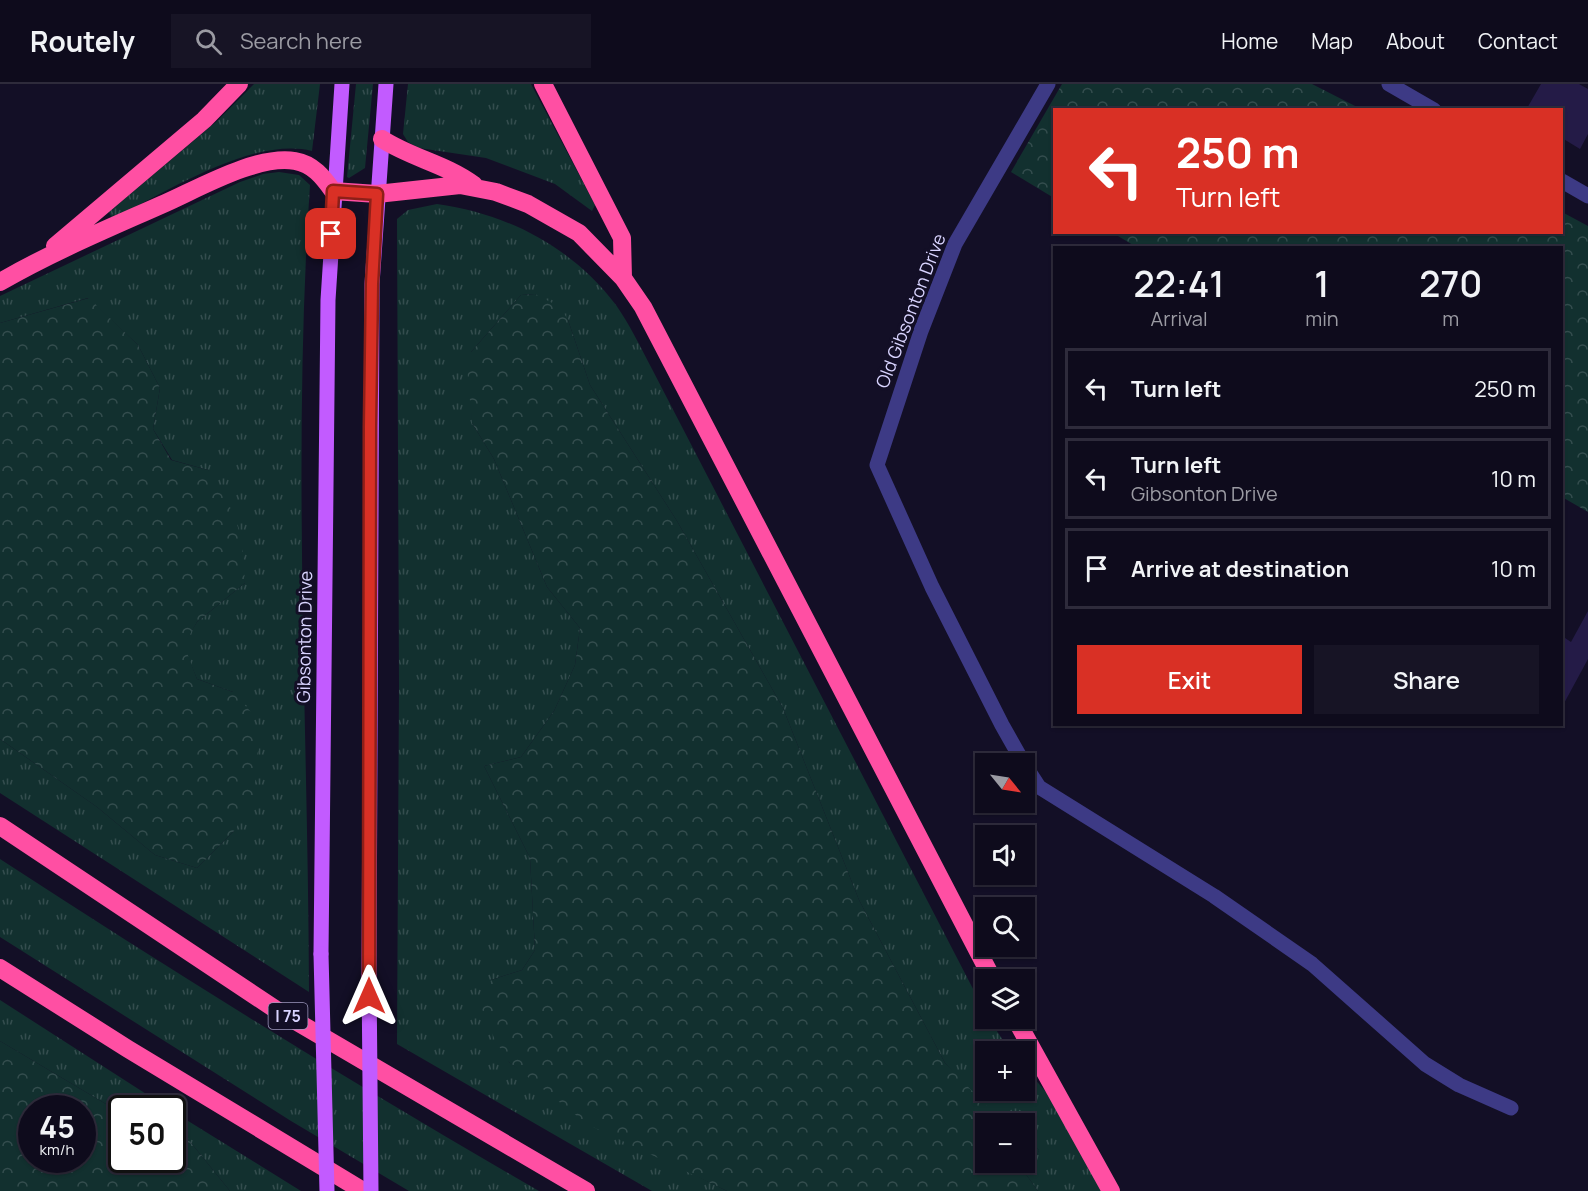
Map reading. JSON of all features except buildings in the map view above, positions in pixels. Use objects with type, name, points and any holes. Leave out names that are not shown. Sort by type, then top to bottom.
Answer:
[{"type":"highway","points":[[40,259],[204,120],[239,84]]},
{"type":"highway","points":[[543,84],[622,238],[623,278]]},
{"type":"highway","points":[[382,139],[404,153],[450,170],[476,186],[517,200],[555,218],[579,233],[623,278],[643,307],[987,969]]},
{"type":"highway","points":[[0,282],[40,259],[242,170],[279,160],[309,165],[320,174],[333,191],[377,194],[420,187],[476,186]]},
{"type":"highway","name":"I 75","points":[[0,826],[275,1009],[586,1191]]},
{"type":"highway","points":[[0,968],[128,1049],[363,1191]]},
{"type":"highway","points":[[1020,1029],[1111,1191]]},
{"type":"main road","name":"Gibsonton Drive","points":[[327,1191],[321,954],[328,300],[333,191],[342,84]]},
{"type":"main road","points":[[370,1191],[372,284],[386,84]]},
{"type":"street","name":"Old Gibsonton Drive","points":[[1018,753],[932,587],[877,465],[921,331],[955,244],[1048,84]]},
{"type":"street","points":[[1389,84],[1431,108]]},
{"type":"street","points":[[1563,182],[1588,196]]},
{"type":"street","points":[[1035,780],[1040,787],[1214,896],[1312,964],[1415,1057],[1459,1085],[1510,1108]]},
{"type":"green space","points":[[254,84],[320,84],[312,151],[289,149],[263,152],[237,159],[183,182],[112,219],[109,212],[216,122]]},
{"type":"green space","points":[[356,84],[373,84],[365,168],[349,178],[347,177]]},
{"type":"green space","points":[[408,84],[531,84],[595,205],[592,211],[555,184],[486,158],[419,148],[408,142],[403,134]]},
{"type":"green space","points":[[1062,84],[1312,84],[1359,108],[1053,108],[1053,197],[1011,172]]},
{"type":"green space","points":[[279,172],[299,175],[310,185],[302,386],[302,588],[309,992],[0,793],[0,739],[97,807],[155,855],[197,868],[234,831],[233,692],[197,679],[183,645],[197,622],[245,583],[208,470],[172,460],[153,429],[160,388],[138,345],[88,298],[0,323],[0,296],[240,182],[263,174]]},
{"type":"green space","points":[[437,204],[489,216],[513,225],[559,250],[599,284],[616,305],[644,353],[975,993],[975,1029],[996,1029],[1003,1041],[975,1041],[975,1096],[945,1063],[859,900],[783,708],[677,521],[590,385],[568,320],[535,294],[521,295],[471,352],[472,423],[494,459],[547,587],[580,628],[575,665],[554,711],[521,757],[484,766],[530,858],[535,950],[522,970],[491,980],[509,1062],[561,1098],[615,1131],[727,1191],[652,1191],[397,1044],[399,684],[397,219],[408,210]]},
{"type":"green space","points":[[1563,213],[1588,226],[1588,512],[1563,498],[1563,246],[1135,246],[1115,234],[1563,234]]},
{"type":"green space","points":[[535,294],[560,307],[568,320],[590,385],[677,521],[783,708],[859,900],[945,1063],[975,1094],[975,1101],[982,1101],[993,1113],[975,1113],[975,1173],[1025,1173],[1038,1191],[727,1191],[587,1124],[509,1062],[495,1040],[482,1009],[491,980],[522,970],[535,950],[530,858],[484,766],[521,757],[554,711],[575,665],[580,628],[547,587],[494,459],[472,423],[467,368],[471,352],[521,295]]},
{"type":"green space","points":[[89,298],[138,345],[160,388],[153,429],[171,460],[208,470],[232,511],[240,536],[245,583],[197,622],[184,645],[197,679],[233,692],[250,711],[259,747],[253,802],[234,831],[197,868],[155,855],[97,807],[0,739],[0,323]]},
{"type":"green space","points":[[0,859],[267,1029],[539,1191],[409,1191],[291,1121],[0,937]]},
{"type":"green space","points":[[0,1000],[148,1095],[108,1095],[108,1105],[96,1098],[96,1095],[91,1095],[0,1041]]},
{"type":"green space","points":[[0,1041],[91,1095],[18,1095],[18,1173],[96,1173],[96,1098],[108,1105],[108,1173],[186,1173],[186,1137],[230,1191],[0,1191]]},
{"type":"green space","points":[[1035,1079],[1068,1117],[1107,1191],[1038,1191],[1025,1173],[1035,1173],[1035,1161],[1039,1150],[1035,1147],[1035,1113],[990,1113],[979,1101],[1035,1101]]},
{"type":"green space","points":[[186,1120],[301,1191],[230,1191],[186,1137]]},
{"type":"green space","points":[[1035,1147],[1039,1150],[1035,1161]]},
{"type":"route","points":[[331,234],[333,191],[377,194],[372,284],[370,426],[369,996]]}]
